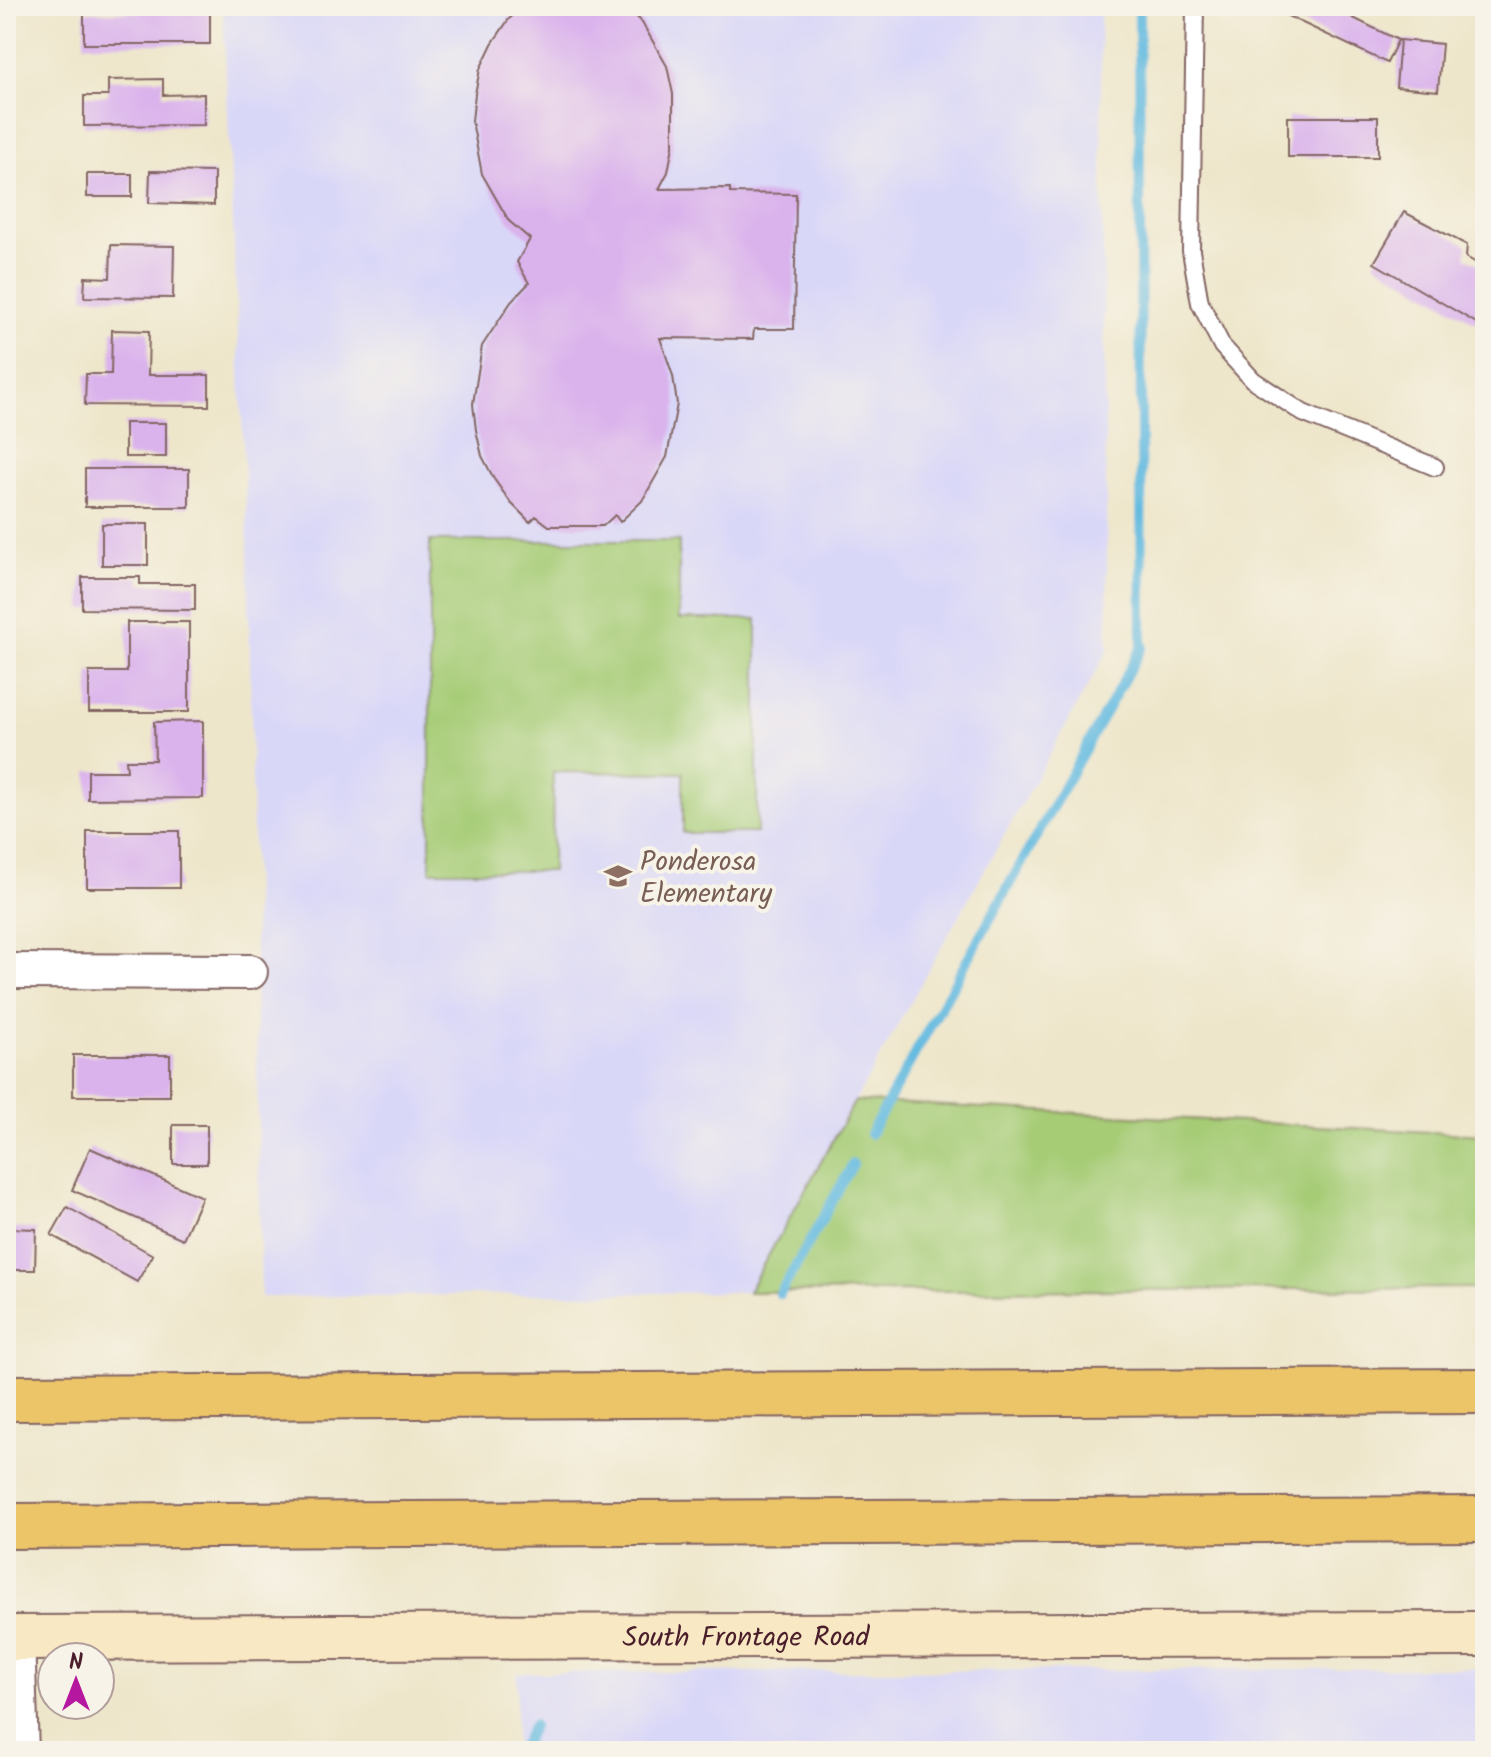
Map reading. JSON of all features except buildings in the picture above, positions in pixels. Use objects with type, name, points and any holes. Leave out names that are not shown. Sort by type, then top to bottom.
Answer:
[{"type":"highway","points":[[6,1398],[1485,1391]]},
{"type":"highway","points":[[6,1526],[1485,1519]]},
{"type":"main road","name":"South Frontage Road","points":[[11,1638],[1485,1634]]},
{"type":"street","points":[[6,971],[250,972]]},
{"type":"street","points":[[11,1638],[21,1751]]},
{"type":"lane","points":[[1195,6],[1191,251],[1200,303],[1222,346],[1253,380],[1303,413],[1435,467]]},
{"type":"shaded area","name":"Ponderosa Elementary","points":[[223,6],[1100,6],[1108,650],[748,1292],[261,1297],[248,547]]},
{"type":"shaded area","points":[[1485,1668],[1485,1751],[515,1751],[517,1673]]},
{"type":"green space","points":[[430,541],[679,541],[679,619],[757,619],[757,833],[683,833],[683,773],[553,772],[552,871],[430,871]]},
{"type":"green space","points":[[855,1101],[1485,1135],[1485,1288],[748,1292]]},
{"type":"waterway","points":[[870,1134],[1142,647],[1139,6]]},
{"type":"waterway","points":[[780,1294],[853,1164]]},
{"type":"waterway","points":[[520,1751],[533,1725]]},
{"type":"place","name":"Ponderosa Elementary","points":[[618,876]]}]
